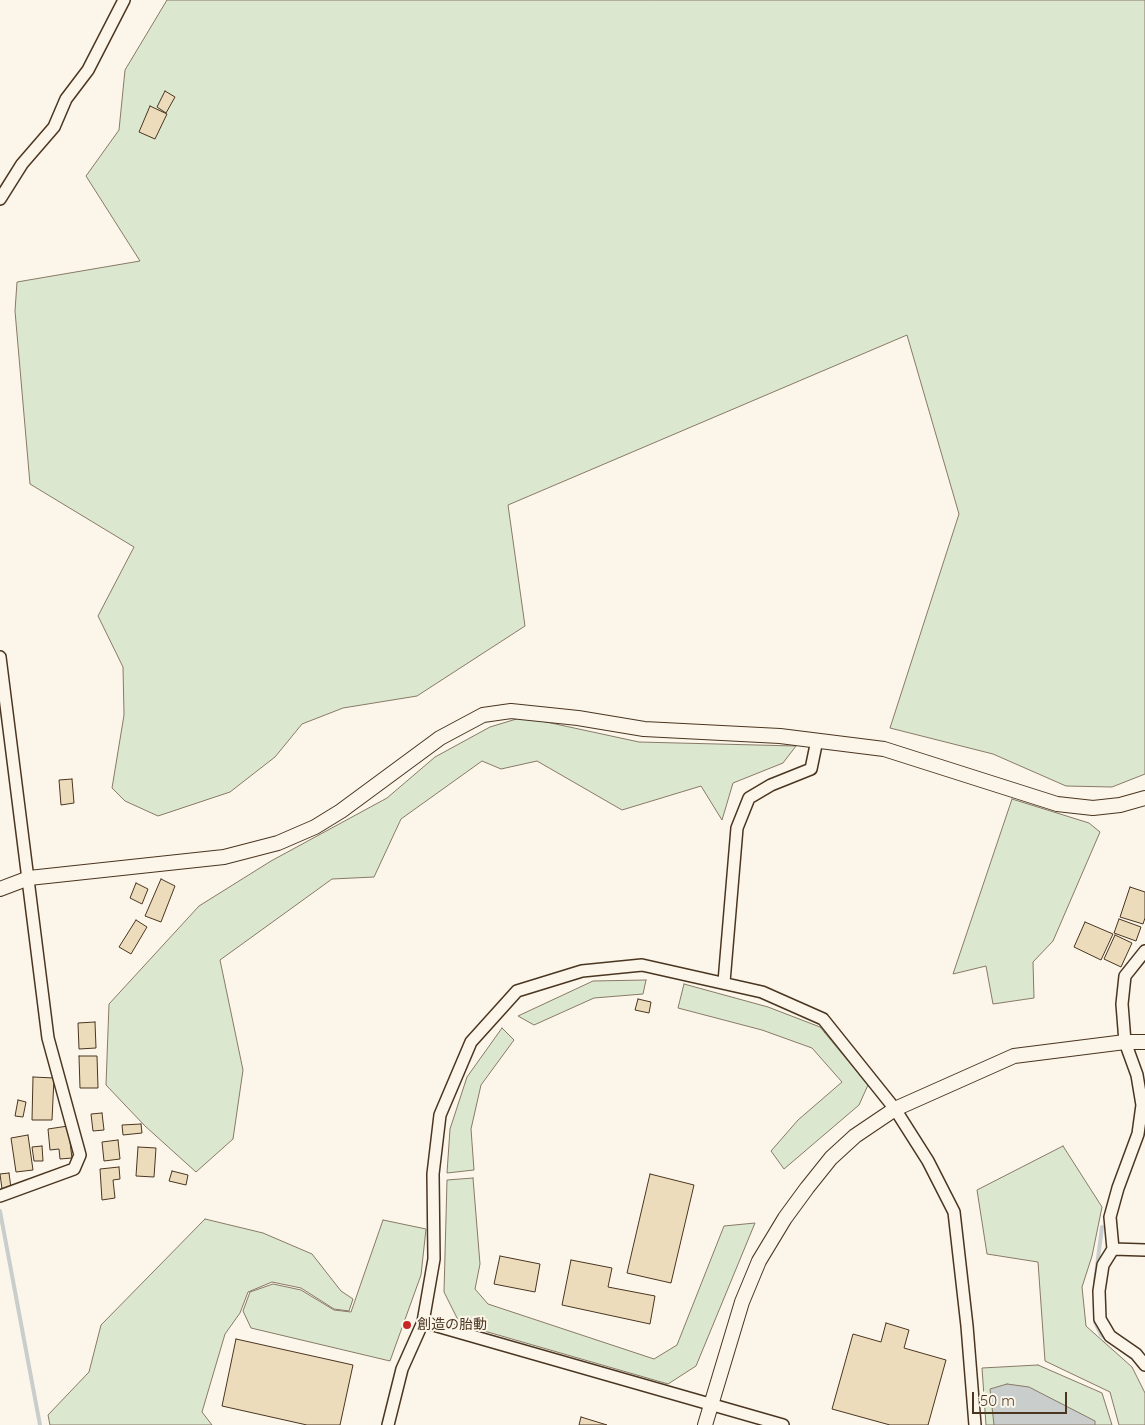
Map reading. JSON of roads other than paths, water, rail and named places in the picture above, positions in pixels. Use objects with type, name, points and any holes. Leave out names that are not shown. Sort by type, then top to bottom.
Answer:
[{"type":"street","points":[[0,199],[22,164],[54,126],[66,100],[88,70],[124,0]]},
{"type":"street","points":[[0,657],[48,1038],[80,1155],[74,1169],[0,1196]]},
{"type":"street","points":[[0,889],[29,878],[224,857],[278,843],[315,827],[341,812],[440,738],[483,715],[511,711],[644,729],[817,740],[884,749],[1058,804],[1093,808],[1120,806],[1145,798]]},
{"type":"street","points":[[724,982],[737,828],[749,798],[772,785],[811,769],[817,740]]},
{"type":"street","points":[[1145,951],[1125,976],[1122,1004],[1125,1042],[1137,1075],[1142,1105],[1138,1134],[1118,1188],[1110,1217],[1113,1249],[1103,1265],[1099,1291],[1100,1319],[1110,1336],[1136,1354],[1145,1365]]},
{"type":"street","points":[[388,1425],[402,1369],[423,1322],[434,1259],[433,1174],[440,1115],[471,1042],[517,991],[582,972],[642,965],[762,992],[824,1019],[895,1109],[928,1161],[954,1212],[967,1326],[975,1425]]},
{"type":"street","points":[[705,1425],[742,1302],[760,1261],[785,1218],[831,1158],[855,1136],[895,1109],[1014,1056],[1125,1042],[1145,1042]]},
{"type":"street","points":[[1113,1249],[1145,1250]]},
{"type":"street","points":[[423,1322],[783,1425]]},
{"type":"waterway","points":[[0,1211],[40,1425]]},
{"type":"waterway","points":[[1095,1282],[1102,1227]]},
{"type":"waterway","points":[[1095,1316],[1095,1322],[1101,1335],[1131,1357]]},
{"type":"place","name":"創造の胎動","points":[[407,1325]]}]
